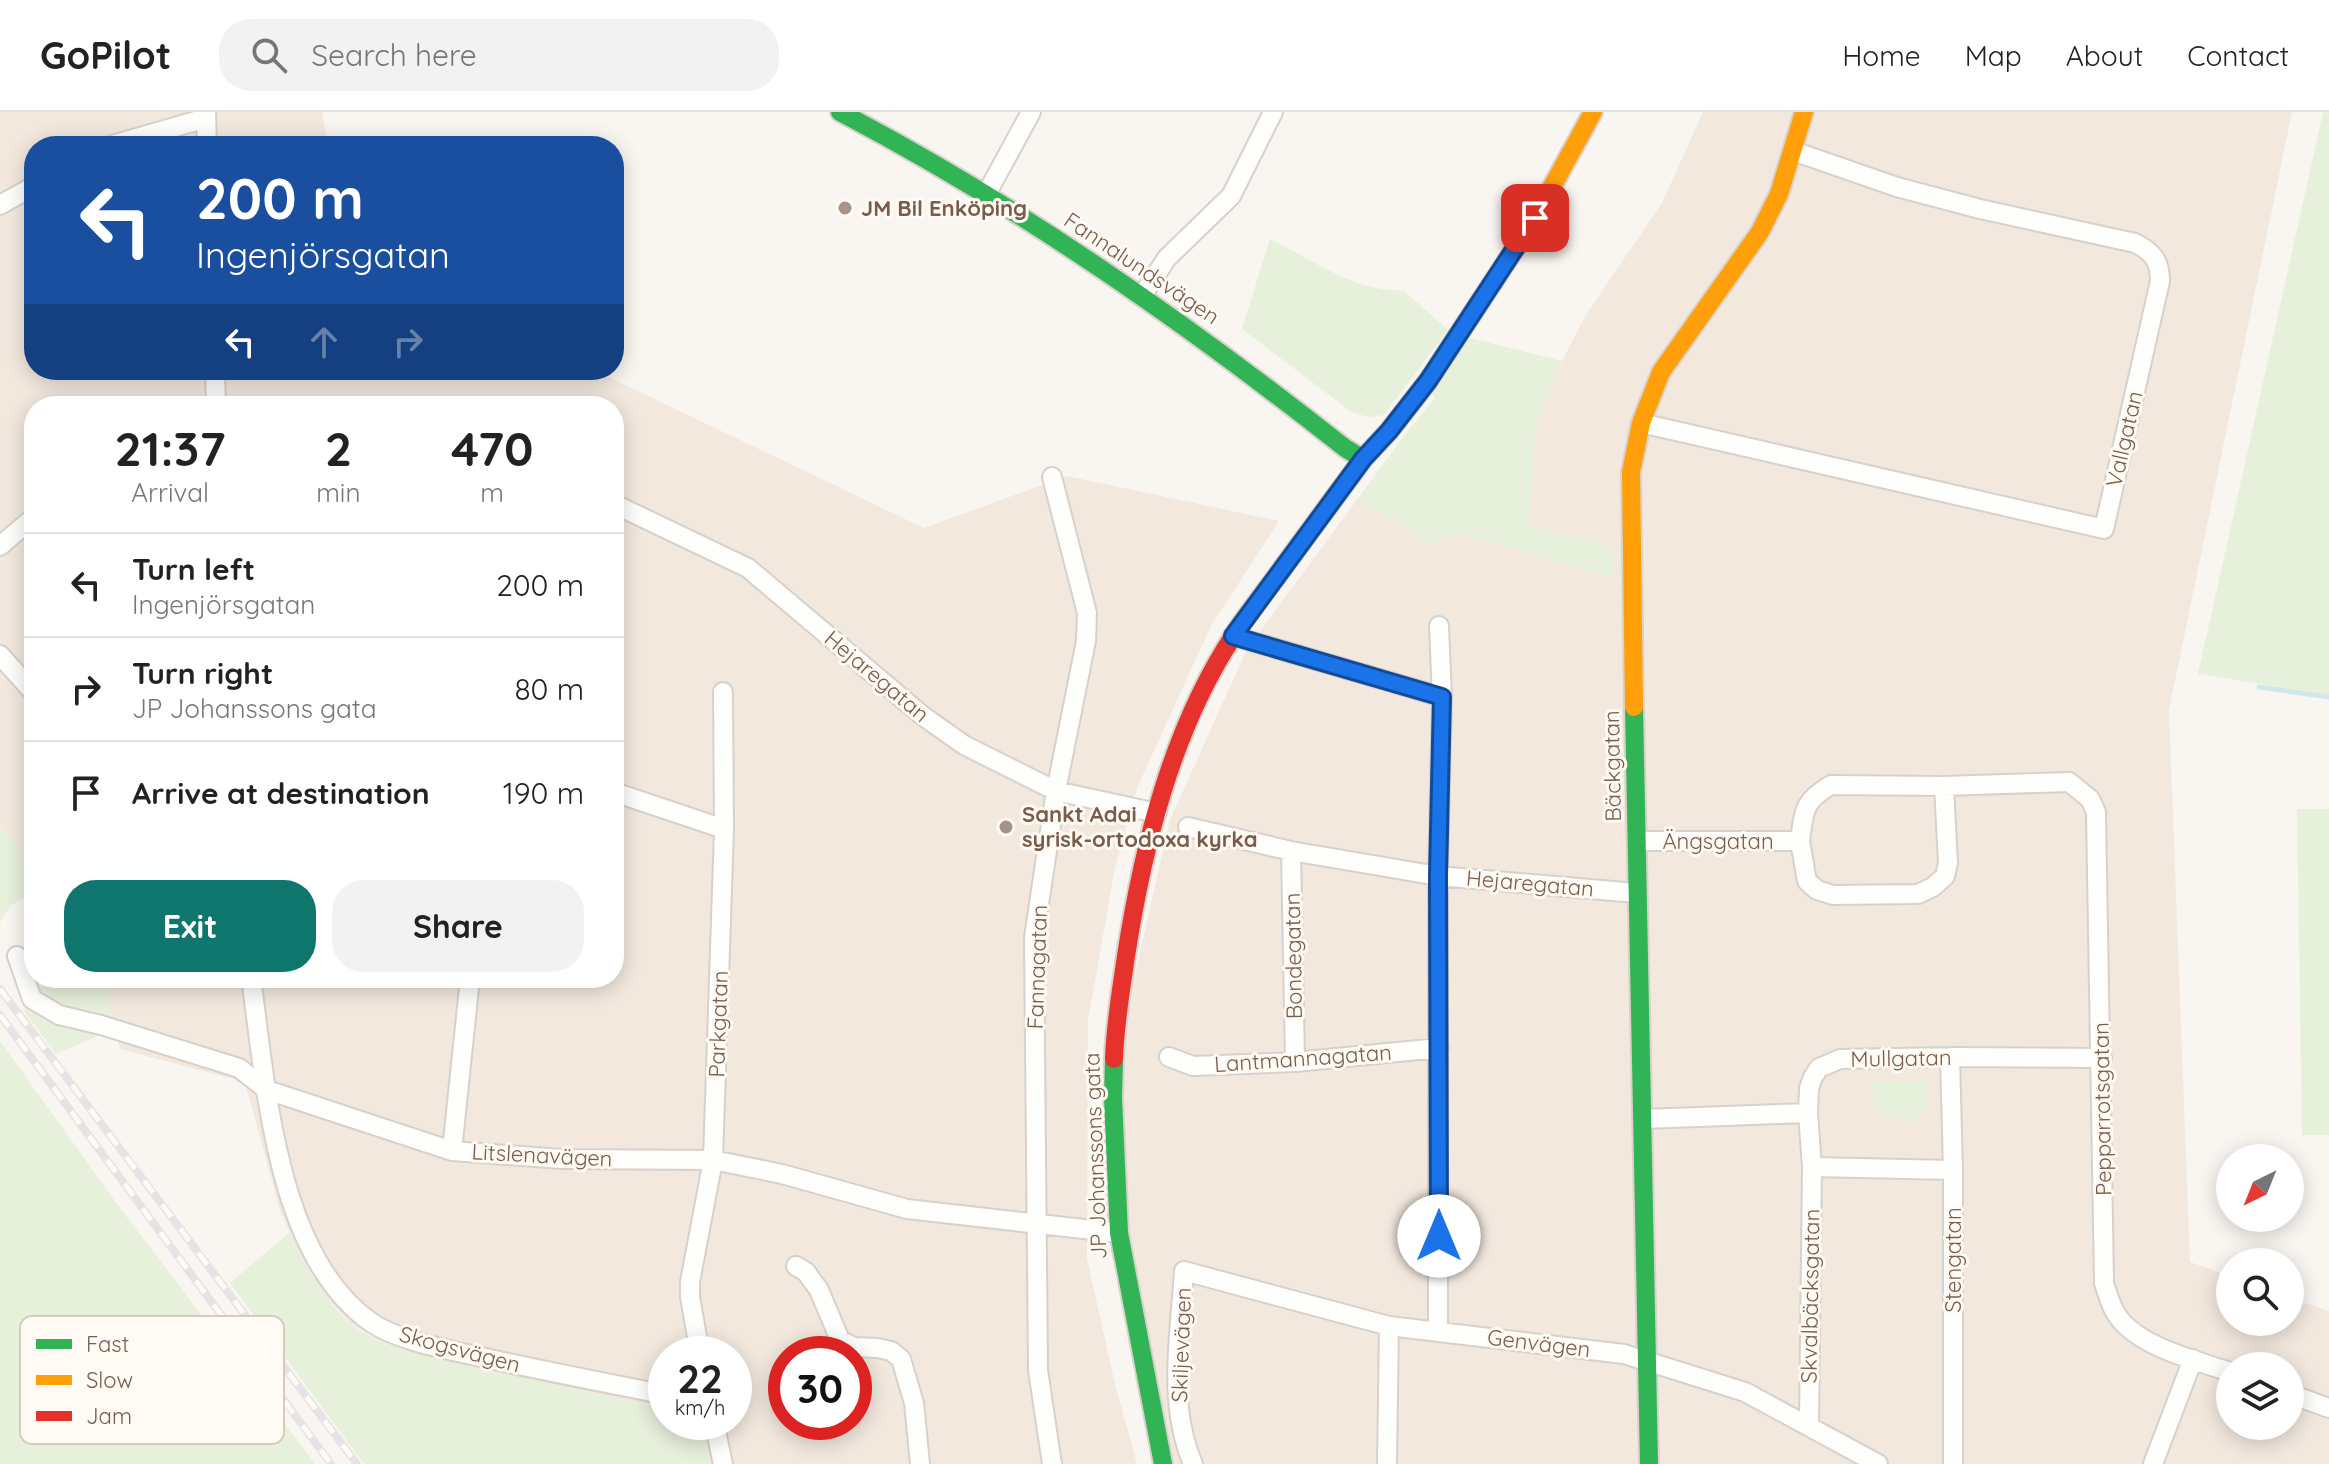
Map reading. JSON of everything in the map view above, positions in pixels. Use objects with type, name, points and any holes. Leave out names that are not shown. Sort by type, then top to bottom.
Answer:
[{"type":"street","name":"Fannalundsvägen","points":[[840,112],[987,193],[1234,359],[1363,459]]},
{"type":"street","points":[[987,193],[1031,112]]},
{"type":"street","points":[[1142,296],[1167,258],[1231,196],[1273,112]]},
{"type":"street","name":"JP Johanssons gata","points":[[1163,1464],[1119,1233],[1113,1098],[1115,1030],[1135,898],[1176,752],[1203,691],[1233,636],[1363,459],[1428,381],[1535,218],[1593,112]]},
{"type":"street","name":"Bäckgatan","points":[[1649,1464],[1636,893],[1631,472],[1641,423],[1661,372],[1760,232],[1779,194],[1804,112]]},
{"type":"street","points":[[140,136],[206,115],[207,136]]},
{"type":"street","name":"Vallgatan","points":[[1641,423],[2104,529],[2160,281],[2160,268],[2155,257],[2135,243],[1980,209],[1897,187],[1793,151]]},
{"type":"street","points":[[0,205],[24,192]]},
{"type":"street","name":"Fannagatan","points":[[1052,477],[1087,613],[1086,641],[1056,791],[1034,937],[1038,1370],[1052,1464]]},
{"type":"street","name":"Hejaregatan","points":[[624,509],[748,568],[923,716],[964,745],[1056,791],[1157,813]]},
{"type":"street","points":[[0,546],[24,526]]},
{"type":"street","points":[[1438,1330],[1438,876],[1442,697],[1439,626]]},
{"type":"street","points":[[1233,636],[1442,697]]},
{"type":"street","points":[[0,655],[24,682]]},
{"type":"street","name":"Parkgatan","points":[[697,1336],[690,1282],[713,1160],[724,829],[723,692]]},
{"type":"street","name":"Ängsgatan","points":[[1944,786],[1948,863],[1945,876],[1933,887],[1918,894],[1833,895],[1817,890],[1807,881],[1800,841],[1805,806],[1817,793],[1831,785],[1944,786],[2069,782]]},
{"type":"street","name":"Pepparrotsgatan","points":[[2069,782],[2090,799],[2096,812],[2104,1283],[2116,1314],[2129,1329],[2148,1342],[2216,1367]]},
{"type":"street","points":[[624,795],[724,829]]},
{"type":"street","name":"Hejaregatan","points":[[1188,827],[1291,851],[1438,876],[1636,893]]},
{"type":"street","name":"Ängsgatan","points":[[1637,841],[1800,841]]},
{"type":"street","name":"Bondegatan","points":[[1291,851],[1295,1062]]},
{"type":"street","name":"Litslenavägen","points":[[17,956],[24,976]]},
{"type":"street","name":"Litslenavägen","points":[[28,988],[32,999],[59,1015],[239,1068],[267,1090],[452,1151],[562,1159],[713,1160],[782,1174],[907,1209],[1119,1233]]},
{"type":"street","name":"Skogsvägen","points":[[252,988],[267,1090],[288,1193],[314,1257],[340,1297],[374,1325],[427,1345],[648,1391]]},
{"type":"street","points":[[452,1151],[469,988]]},
{"type":"street","name":"Lantmannagatan","points":[[1169,1057],[1193,1066],[1295,1062],[1439,1048]]},
{"type":"street","name":"Stengatan","points":[[1950,1057],[1953,1464]]},
{"type":"street","name":"Mullgatan","points":[[1808,1113],[1809,1088],[1813,1077],[1819,1068],[1840,1059],[2102,1058]]},
{"type":"street","points":[[1643,1119],[1808,1113]]},
{"type":"street","name":"Skvalbäcksgatan","points":[[1808,1113],[1812,1167],[1809,1425]]},
{"type":"street","points":[[1812,1167],[1953,1170]]},
{"type":"street","points":[[796,1266],[806,1272],[819,1290],[840,1340],[854,1347],[891,1351],[901,1359],[914,1403],[920,1464]]},
{"type":"street","name":"Genvägen","points":[[1184,1271],[1389,1326],[1624,1354],[1648,1360],[1745,1392],[1878,1464]]},
{"type":"street","name":"Skiljevägen","points":[[1184,1271],[1176,1394],[1186,1448],[1193,1464]]},
{"type":"street","points":[[1387,1464],[1389,1326]]},
{"type":"street","points":[[2153,1464],[2193,1359]]},
{"type":"street","points":[[2304,1399],[2329,1408]]},
{"type":"street","points":[[718,1440],[723,1464]]},
{"type":"shaded area","points":[[0,112],[322,112],[326,136],[24,136],[24,380],[615,380],[924,528],[1067,476],[1279,521],[1211,626],[1137,788],[1115,868],[1088,1020],[1087,1259],[1115,1384],[1137,1464],[710,1464],[704,1440],[752,1440],[752,1336],[648,1336],[648,1405],[516,1377],[389,1343],[352,1325],[322,1292],[296,1248],[280,1210],[245,1082],[120,1049],[106,988],[624,988],[624,396],[24,396],[24,853],[0,825]]},
{"type":"shaded area","points":[[1703,112],[2292,112],[2169,710],[2190,1262],[2216,1271],[2216,1336],[2304,1336],[2304,1303],[2329,1311],[2329,1464],[1168,1464],[1124,1269],[1122,1032],[1170,820],[1247,649],[1356,501],[1408,527],[1428,545],[1458,533],[1613,578],[1613,547],[1528,526],[1536,426],[1562,361],[1587,313],[1662,203]]},
{"type":"green space","points":[[2323,112],[2329,112],[2329,695],[2198,674]]},
{"type":"green space","points":[[1270,239],[1351,280],[1368,286],[1403,290],[1448,330],[1384,415],[1369,417],[1353,413],[1242,329]]},
{"type":"green space","points":[[1470,338],[1562,361],[1536,426],[1528,526],[1613,547],[1613,578],[1458,533],[1428,545],[1408,527],[1356,501],[1435,398],[1429,391]]},
{"type":"green space","points":[[2297,809],[2329,809],[2329,1135],[2302,1135]]},
{"type":"green space","points":[[0,825],[24,853],[24,897],[10,906],[0,922]]},
{"type":"green space","points":[[39,988],[106,988],[116,1028],[56,1054],[24,1011],[30,995]]},
{"type":"green space","points":[[0,1041],[202,1316],[20,1316],[20,1444],[284,1444],[284,1423],[315,1464],[0,1464]]},
{"type":"green space","points":[[1925,1081],[1928,1106],[1911,1123],[1876,1112],[1871,1082]]},
{"type":"green space","points":[[290,1232],[308,1269],[340,1314],[372,1337],[458,1363],[648,1405],[648,1440],[704,1440],[710,1464],[364,1464],[284,1356],[284,1316],[254,1316],[230,1283]]},
{"type":"waterway","points":[[2259,687],[2329,697]]},
{"type":"railway","points":[[0,989],[246,1316]]},
{"type":"railway","points":[[0,1015],[222,1316]]},
{"type":"railway","points":[[284,1367],[357,1464]]},
{"type":"railway","points":[[284,1400],[331,1464]]},
{"type":"traffic: fast","points":[[840,112],[973,187],[1100,268],[1363,459]]},
{"type":"traffic: fast","points":[[1634,707],[1649,1464]]},
{"type":"traffic: fast","points":[[1114,1059],[1119,1233],[1163,1464]]},
{"type":"traffic: slow","points":[[1284,566],[1363,459],[1428,381],[1535,218],[1593,112]]},
{"type":"traffic: slow","points":[[1634,707],[1631,472],[1641,423],[1661,372],[1760,232],[1779,194],[1804,112]]},
{"type":"traffic: jam","points":[[1114,1059],[1120,995],[1141,873],[1177,749],[1212,671],[1284,566]]},
{"type":"place","name":"JM Bil Enköping","points":[[845,208]]},
{"type":"place","name":"Sankt Adai syrisk-ortodoxa kyrka","points":[[1006,827]]},
{"type":"route","points":[[1439,1236],[1438,876],[1442,697],[1233,636],[1363,459],[1428,381],[1535,218]]}]
